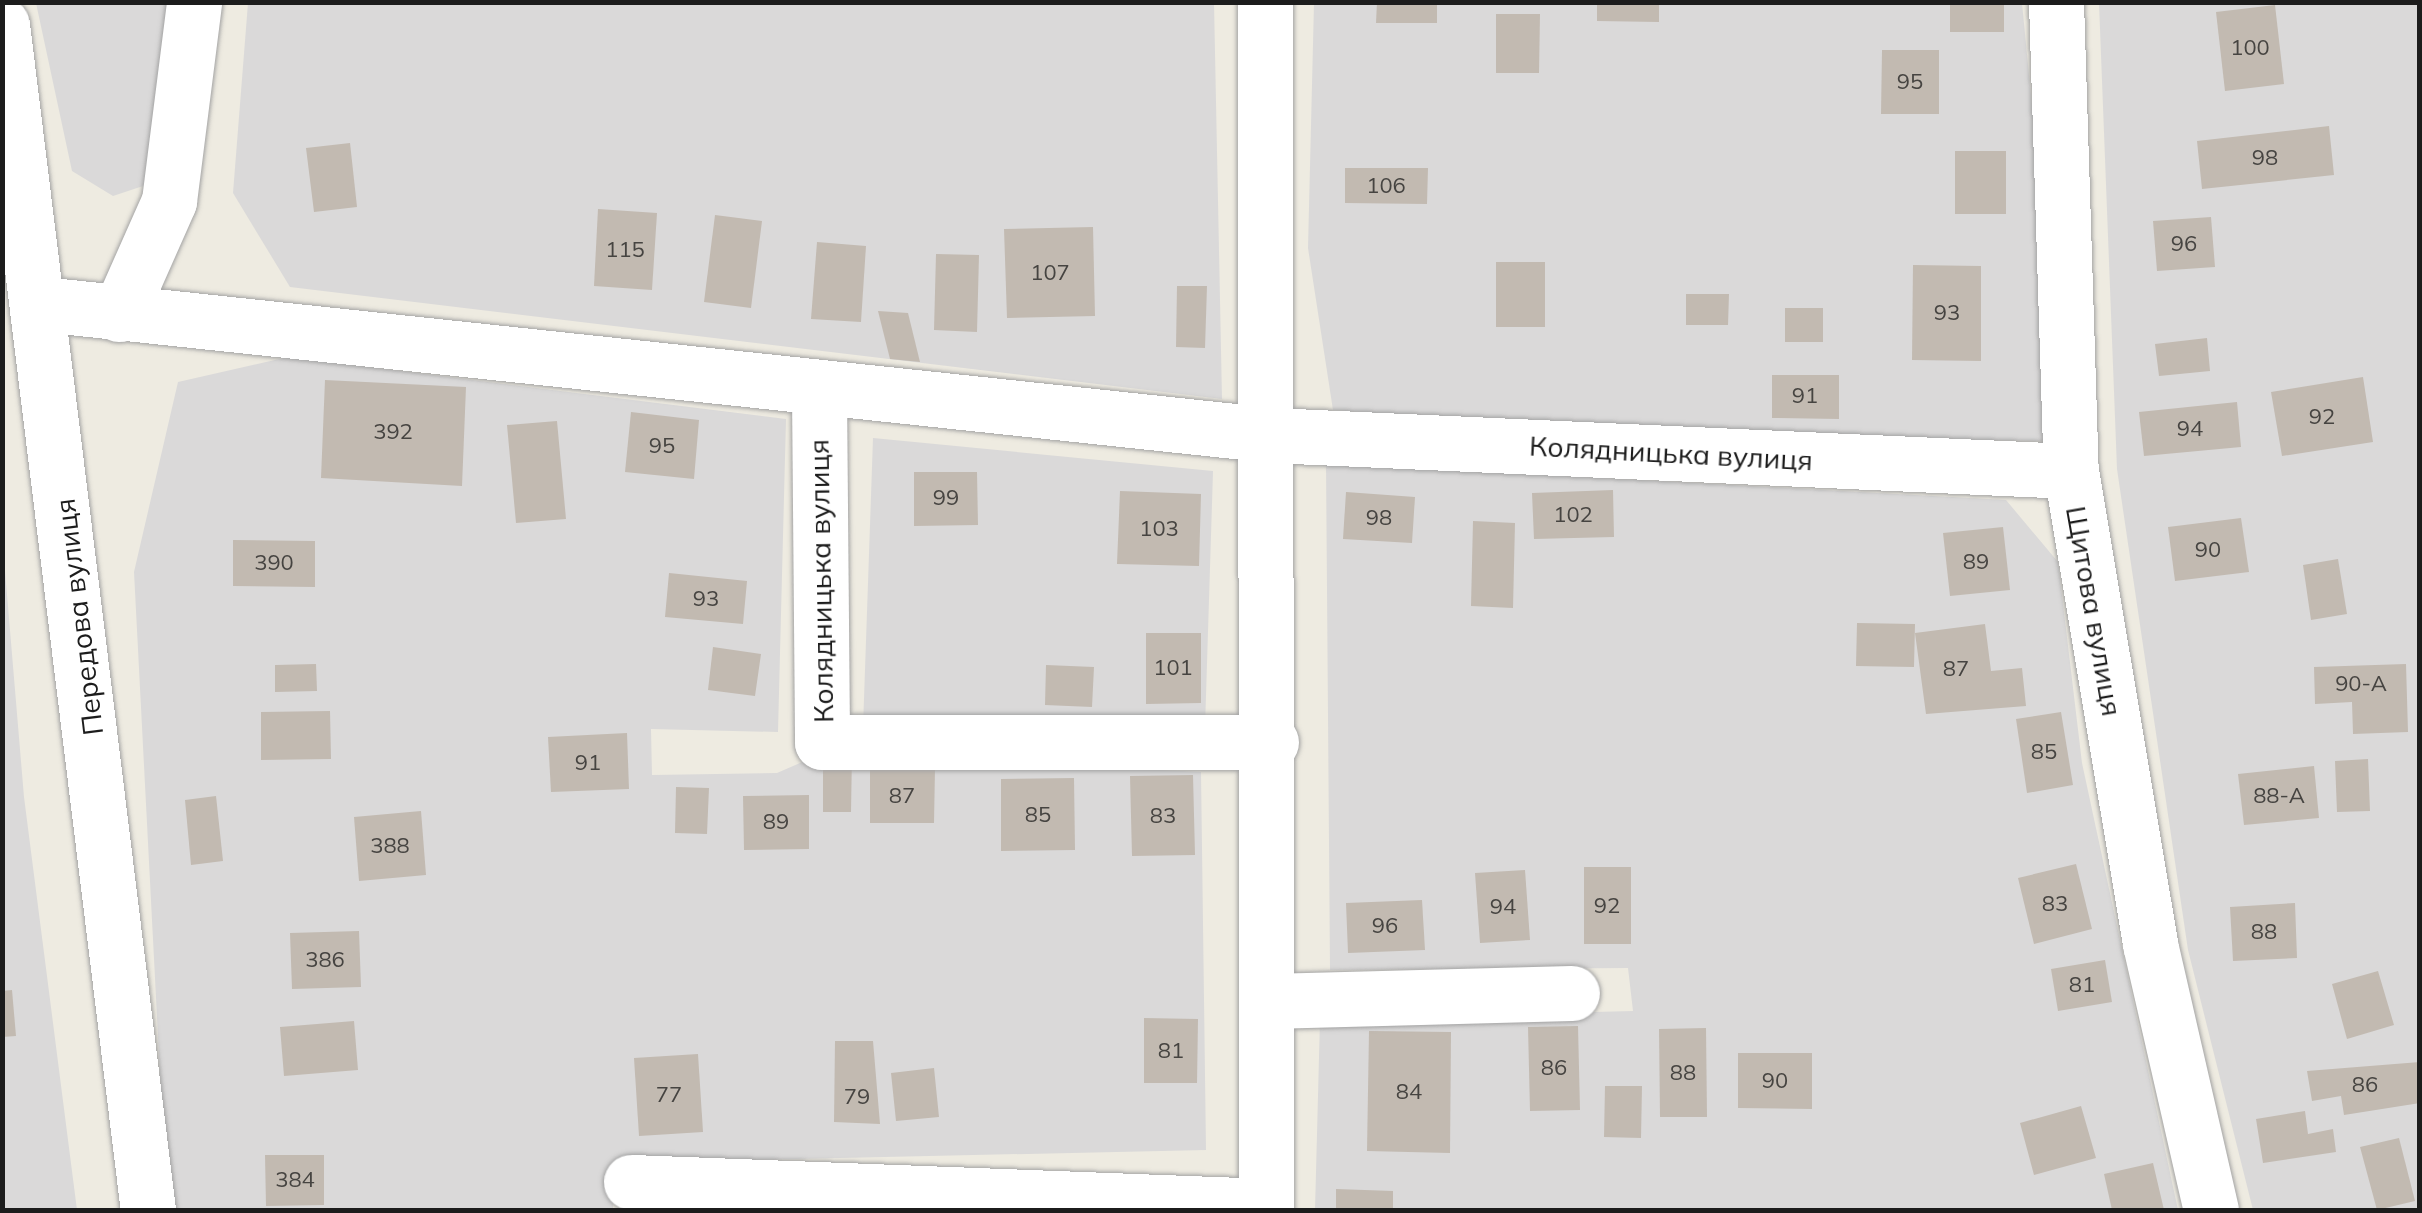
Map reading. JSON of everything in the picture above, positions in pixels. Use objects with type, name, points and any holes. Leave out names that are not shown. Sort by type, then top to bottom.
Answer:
[{"type":"street","points":[[119,314],[169,201],[194,2]]},
{"type":"street","points":[[630,1182],[1266,1208],[1271,742],[1265,2]]},
{"type":"street","name":"Щитова вулиця","points":[[2056,2],[2071,472],[2150,944],[2211,1210]]},
{"type":"street","name":"Передова вулиця","points":[[2,25],[42,304],[148,1210]]},
{"type":"street","name":"Колядницька вулиця","points":[[42,304],[819,392],[1270,435],[2071,472]]},
{"type":"street","name":"Колядницька вулиця","points":[[819,392],[822,742],[1271,742]]},
{"type":"street","points":[[1268,1001],[1572,993]]},
{"type":"shaded area","points":[[36,3],[178,3],[149,184],[113,196],[72,171]]},
{"type":"shaded area","points":[[248,3],[1214,3],[1222,399],[290,287],[233,193]]},
{"type":"shaded area","points":[[1314,3],[2022,3],[2046,251],[2043,441],[1715,436],[1333,410],[1308,248]]},
{"type":"shaded area","points":[[2099,3],[2419,3],[2419,1210],[2253,1210],[2188,950],[2117,469]]},
{"type":"shaded area","points":[[288,357],[786,419],[778,732],[651,729],[652,775],[777,773],[823,753],[1201,772],[1206,1150],[613,1163],[613,1210],[167,1210],[134,572],[178,382]]},
{"type":"shaded area","points":[[873,438],[1213,471],[1205,727],[863,728]]},
{"type":"shaded area","points":[[1326,463],[2006,500],[2058,562],[2082,763],[2178,1210],[1315,1210],[1320,1019],[1633,1011],[1628,968],[1330,970]]},
{"type":"shaded area","points":[[2,535],[24,797],[77,1210],[3,1210]]},
{"type":"building","points":[[1377,2],[1437,2],[1437,23],[1376,23]]},
{"type":"building","points":[[1597,2],[1659,2],[1659,22],[1597,21]]},
{"type":"building","points":[[1950,4],[2004,4],[2004,32],[1950,32]]},
{"type":"building","points":[[2275,5],[2284,84],[2225,91],[2216,12]]},
{"type":"building","points":[[1496,14],[1540,14],[1539,73],[1496,73]]},
{"type":"building","points":[[1882,50],[1939,50],[1939,114],[1881,114]]},
{"type":"building","points":[[2329,126],[2334,175],[2202,189],[2197,141]]},
{"type":"building","points":[[350,143],[357,207],[314,212],[306,148]]},
{"type":"building","points":[[1955,151],[2006,151],[2006,214],[1955,214]]},
{"type":"building","points":[[1345,168],[1428,168],[1427,204],[1345,203]]},
{"type":"building","points":[[598,209],[657,213],[652,290],[594,286]]},
{"type":"building","points":[[715,215],[762,221],[751,308],[704,302]]},
{"type":"building","points":[[2211,217],[2215,267],[2157,271],[2153,221]]},
{"type":"building","points":[[1093,227],[1095,316],[1007,318],[1004,229]]},
{"type":"building","points":[[817,242],[866,246],[861,322],[811,319]]},
{"type":"building","points":[[936,254],[979,255],[977,332],[934,330]]},
{"type":"building","points":[[1496,262],[1545,262],[1545,327],[1496,327]]},
{"type":"building","points":[[1913,265],[1981,266],[1981,361],[1912,360]]},
{"type":"building","points":[[1177,286],[1207,286],[1205,348],[1176,347]]},
{"type":"building","points":[[1686,294],[1729,294],[1728,325],[1686,325]]},
{"type":"building","points":[[1785,308],[1823,308],[1823,342],[1785,342]]},
{"type":"building","points":[[878,311],[908,313],[920,362],[890,359]]},
{"type":"building","points":[[2207,338],[2210,371],[2159,376],[2155,344]]},
{"type":"building","points":[[1772,375],[1839,375],[1839,419],[1772,418]]},
{"type":"building","points":[[2363,377],[2373,442],[2282,456],[2271,392]]},
{"type":"building","points":[[325,380],[466,387],[462,486],[321,478]]},
{"type":"building","points":[[2237,402],[2241,447],[2144,456],[2139,412]]},
{"type":"building","points":[[631,412],[699,420],[694,479],[625,472]]},
{"type":"building","points":[[557,421],[566,519],[516,523],[507,425]]},
{"type":"building","points":[[914,472],[977,472],[978,525],[914,526]]},
{"type":"building","points":[[1613,490],[1614,537],[1534,539],[1532,493]]},
{"type":"building","points":[[1120,491],[1201,494],[1199,566],[1117,564]]},
{"type":"building","points":[[1346,492],[1415,497],[1412,543],[1343,539]]},
{"type":"building","points":[[2241,518],[2249,572],[2175,581],[2168,527]]},
{"type":"building","points":[[1473,521],[1515,523],[1513,608],[1471,606]]},
{"type":"building","points":[[2003,527],[2010,590],[1950,596],[1943,533]]},
{"type":"building","points":[[233,540],[315,541],[315,587],[233,586]]},
{"type":"building","points":[[2338,559],[2347,614],[2311,620],[2303,565]]},
{"type":"building","points":[[669,573],[747,581],[743,624],[665,617]]},
{"type":"building","points":[[1857,623],[1915,624],[1914,667],[1856,666]]},
{"type":"building","points":[[1985,624],[1991,671],[2022,668],[2026,706],[1926,714],[1915,633]]},
{"type":"building","points":[[1146,633],[1201,633],[1201,703],[1146,704]]},
{"type":"building","points":[[713,647],[761,654],[755,696],[708,690]]},
{"type":"building","points":[[316,664],[317,691],[275,692],[275,665]]},
{"type":"building","points":[[2406,664],[2408,732],[2353,734],[2352,702],[2315,704],[2314,667]]},
{"type":"building","points":[[1046,665],[1094,667],[1092,707],[1045,705]]},
{"type":"building","points":[[330,711],[331,759],[261,760],[261,712]]},
{"type":"building","points":[[2061,712],[2073,785],[2027,793],[2016,719]]},
{"type":"building","points":[[627,733],[629,789],[551,792],[548,737]]},
{"type":"building","points":[[823,753],[852,753],[851,812],[823,812]]},
{"type":"building","points":[[2368,759],[2370,811],[2337,812],[2335,761]]},
{"type":"building","points":[[2314,766],[2319,818],[2244,825],[2238,774]]},
{"type":"building","points":[[870,768],[935,768],[934,823],[870,823]]},
{"type":"building","points":[[1193,775],[1195,855],[1132,856],[1130,776]]},
{"type":"building","points":[[1074,778],[1075,850],[1001,851],[1001,779]]},
{"type":"building","points":[[676,787],[709,788],[707,834],[675,833]]},
{"type":"building","points":[[809,795],[809,849],[744,850],[743,796]]},
{"type":"building","points":[[216,796],[223,861],[191,865],[185,800]]},
{"type":"building","points":[[421,811],[426,875],[359,881],[354,817]]},
{"type":"building","points":[[2076,864],[2092,929],[2034,944],[2018,878]]},
{"type":"building","points":[[1584,867],[1631,867],[1631,944],[1584,944]]},
{"type":"building","points":[[1525,870],[1530,940],[1480,943],[1475,873]]},
{"type":"building","points":[[1422,900],[1425,950],[1348,953],[1346,903]]},
{"type":"building","points":[[2295,903],[2297,958],[2233,961],[2230,907]]},
{"type":"building","points":[[359,931],[361,987],[292,989],[290,933]]},
{"type":"building","points":[[2105,960],[2112,1002],[2058,1011],[2051,969]]},
{"type":"building","points":[[2378,971],[2394,1025],[2347,1039],[2332,984]]},
{"type":"building","points":[[12,990],[16,1036],[2,1037],[2,991]]},
{"type":"building","points":[[1144,1018],[1198,1019],[1197,1083],[1144,1083]]},
{"type":"building","points":[[354,1021],[358,1070],[284,1076],[280,1027]]},
{"type":"building","points":[[1578,1026],[1580,1110],[1530,1111],[1528,1027]]},
{"type":"building","points":[[1706,1028],[1707,1117],[1660,1117],[1659,1029]]},
{"type":"building","points":[[1369,1031],[1451,1032],[1450,1153],[1367,1151]]},
{"type":"building","points":[[835,1041],[873,1041],[880,1124],[834,1122]]},
{"type":"building","points":[[1738,1053],[1812,1053],[1812,1109],[1738,1108]]},
{"type":"building","points":[[698,1054],[703,1132],[639,1136],[634,1058]]},
{"type":"building","points":[[2420,1062],[2420,1103],[2344,1115],[2341,1096],[2312,1101],[2307,1071]]},
{"type":"building","points":[[934,1068],[939,1117],[896,1121],[891,1073]]},
{"type":"building","points":[[1605,1086],[1642,1086],[1641,1138],[1604,1137]]},
{"type":"building","points":[[2081,1106],[2096,1158],[2034,1175],[2020,1123]]},
{"type":"building","points":[[2305,1111],[2308,1134],[2333,1129],[2336,1152],[2263,1163],[2256,1119]]},
{"type":"building","points":[[2399,1138],[2415,1201],[2377,1210],[2360,1147]]},
{"type":"building","points":[[265,1155],[324,1155],[324,1205],[266,1206]]},
{"type":"building","points":[[2153,1163],[2164,1210],[2112,1210],[2104,1174]]},
{"type":"building","points":[[1336,1189],[1393,1191],[1393,1210],[1336,1210]]}]
